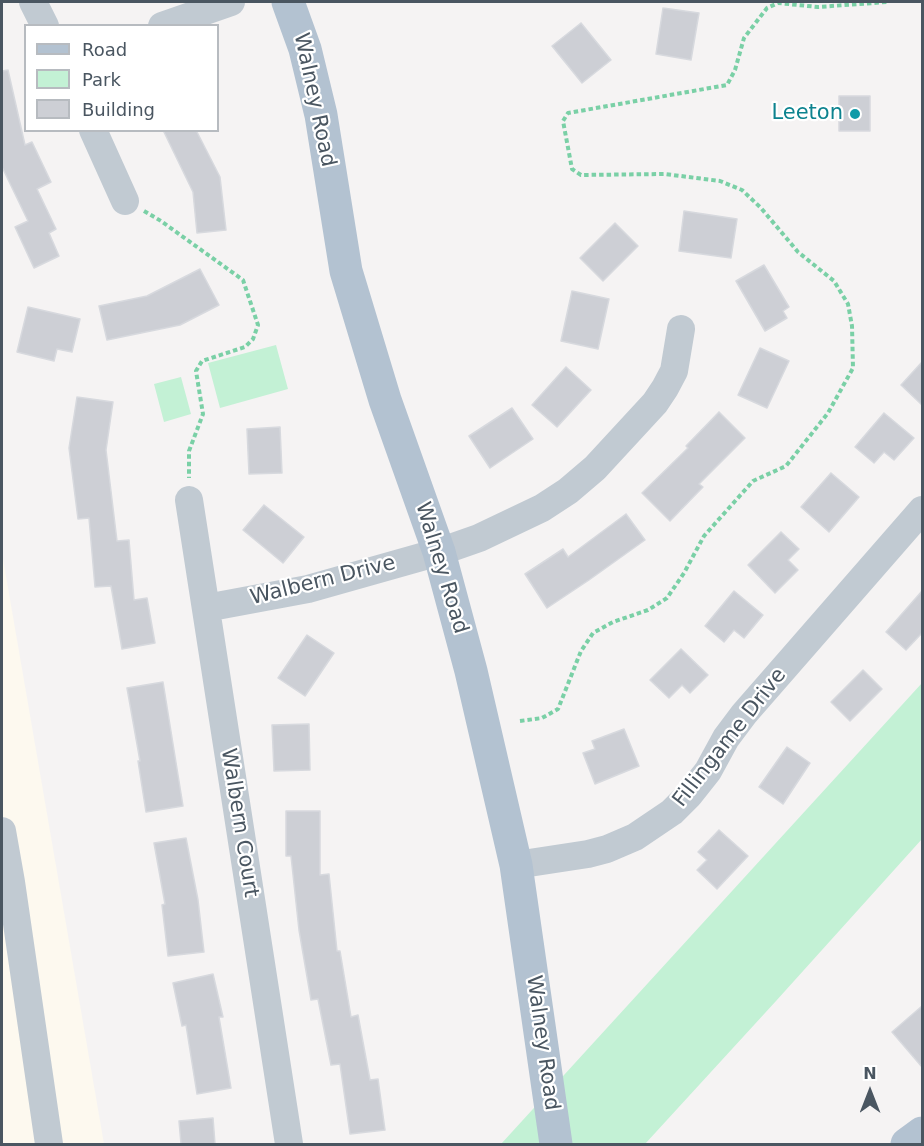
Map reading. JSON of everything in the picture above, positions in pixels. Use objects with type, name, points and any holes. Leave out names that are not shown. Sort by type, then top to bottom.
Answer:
[{"type":"main road","name":"Walney Road","points":[[288,2],[306,49],[317,96],[346,271],[382,390],[439,552],[471,671],[516,865],[556,1144]]},
{"type":"main road","points":[[907,1144],[922,1133]]},
{"type":"street","points":[[33,2],[44,24]]},
{"type":"street","points":[[168,24],[231,2]]},
{"type":"street","points":[[94,132],[125,201]]},
{"type":"street","name":"Walbern Drive","points":[[206,608],[308,589],[439,552],[479,538],[542,508],[568,491],[595,468],[655,403],[674,370],[681,329]]},
{"type":"street","name":"Walbern Court","points":[[189,501],[289,1144]]},
{"type":"street","name":"Fillingame Drive","points":[[516,865],[607,849],[635,837],[672,812],[708,771],[726,738],[744,714],[922,510]]},
{"type":"street","points":[[2,831],[50,1144]]},
{"type":"path","points":[[520,721],[542,718],[558,709],[581,651],[593,633],[613,621],[648,610],[667,598],[704,536],[753,481],[786,466],[828,413],[853,368],[852,326],[848,304],[834,281],[798,252],[761,208],[742,190],[720,181],[665,174],[581,175],[572,169],[563,122],[568,113],[727,85],[735,70],[744,38],[767,8],[778,3],[818,7],[887,2]]},
{"type":"path","points":[[125,201],[161,221],[243,280],[258,325],[253,339],[245,347],[202,361],[196,371],[203,414],[189,451],[189,501]]},
{"type":"shaded area","points":[[2,553],[104,1144],[2,1144]]},
{"type":"green space","points":[[276,345],[288,389],[220,408],[208,363]]},
{"type":"green space","points":[[181,377],[191,414],[164,422],[154,384]]},
{"type":"green space","points":[[922,683],[922,839],[776,1001],[645,1144],[501,1144]]},
{"type":"building","points":[[663,8],[699,13],[691,60],[656,54]]},
{"type":"building","points":[[581,23],[611,60],[582,83],[552,46]]},
{"type":"building","points":[[8,70],[25,145],[32,142],[51,182],[37,189],[56,229],[49,233],[59,256],[34,268],[15,227],[28,221],[2,167],[2,71]]},
{"type":"building","name":"Leeton","points":[[839,96],[870,96],[870,131],[839,131]]},
{"type":"building","points":[[164,132],[197,132],[220,177],[226,230],[197,233],[193,192]]},
{"type":"building","points":[[684,211],[737,219],[731,258],[679,251]]},
{"type":"building","points":[[615,223],[638,246],[603,281],[580,258]]},
{"type":"building","points":[[764,265],[789,307],[783,311],[787,318],[765,331],[736,281]]},
{"type":"building","points":[[200,269],[219,305],[180,325],[107,340],[99,306],[147,296]]},
{"type":"building","points":[[572,291],[609,299],[598,349],[561,341]]},
{"type":"building","points":[[28,307],[80,319],[72,352],[57,349],[54,361],[17,352]]},
{"type":"building","points":[[760,348],[789,361],[767,408],[738,395]]},
{"type":"building","points":[[922,362],[922,405],[901,385]]},
{"type":"building","points":[[566,367],[591,390],[557,427],[532,405]]},
{"type":"building","points":[[77,397],[113,402],[106,450],[117,541],[129,540],[134,600],[147,598],[155,643],[122,649],[111,586],[95,587],[89,518],[78,519],[69,448]]},
{"type":"building","points":[[512,408],[533,439],[490,468],[469,436]]},
{"type":"building","points":[[719,412],[745,438],[699,484],[703,487],[670,521],[642,493],[688,448],[686,446]]},
{"type":"building","points":[[884,413],[914,438],[894,460],[884,452],[874,463],[855,447]]},
{"type":"building","points":[[280,427],[282,473],[249,474],[247,429]]},
{"type":"building","points":[[831,473],[859,497],[829,532],[801,507]]},
{"type":"building","points":[[264,505],[304,537],[283,563],[243,530]]},
{"type":"building","points":[[626,514],[645,540],[547,608],[525,574],[563,549],[568,557]]},
{"type":"building","points":[[781,532],[799,549],[788,560],[798,570],[775,593],[748,565]]},
{"type":"building","points":[[734,591],[763,615],[744,638],[734,630],[724,642],[705,626]]},
{"type":"building","points":[[922,591],[922,633],[906,650],[886,632]]},
{"type":"building","points":[[307,635],[334,653],[305,696],[278,678]]},
{"type":"building","points":[[681,649],[708,675],[690,693],[682,685],[669,698],[650,680]]},
{"type":"building","points":[[863,670],[882,689],[850,721],[831,702]]},
{"type":"building","points":[[163,682],[183,806],[146,812],[127,688]]},
{"type":"building","points":[[309,724],[310,770],[274,771],[272,725]]},
{"type":"building","points":[[624,729],[639,766],[595,784],[583,753],[595,749],[592,741]]},
{"type":"building","points":[[787,747],[810,763],[783,804],[759,787]]},
{"type":"building","points":[[286,811],[320,811],[320,875],[329,874],[337,951],[340,951],[351,1017],[358,1015],[370,1080],[378,1079],[385,1130],[350,1134],[340,1064],[331,1065],[318,999],[311,1000],[299,930],[291,856],[286,856]]},
{"type":"building","points":[[719,830],[748,856],[717,889],[697,870],[707,860],[698,852]]},
{"type":"building","points":[[186,838],[198,900],[204,952],[168,956],[162,905],[165,904],[154,843]]},
{"type":"building","points":[[213,974],[223,1017],[219,1017],[231,1088],[197,1094],[186,1025],[182,1026],[173,983]]},
{"type":"building","points":[[922,1006],[922,1067],[892,1032]]},
{"type":"building","points":[[213,1118],[215,1144],[181,1144],[179,1121]]},
{"type":"place","name":"Leeton","points":[[855,114]]}]
